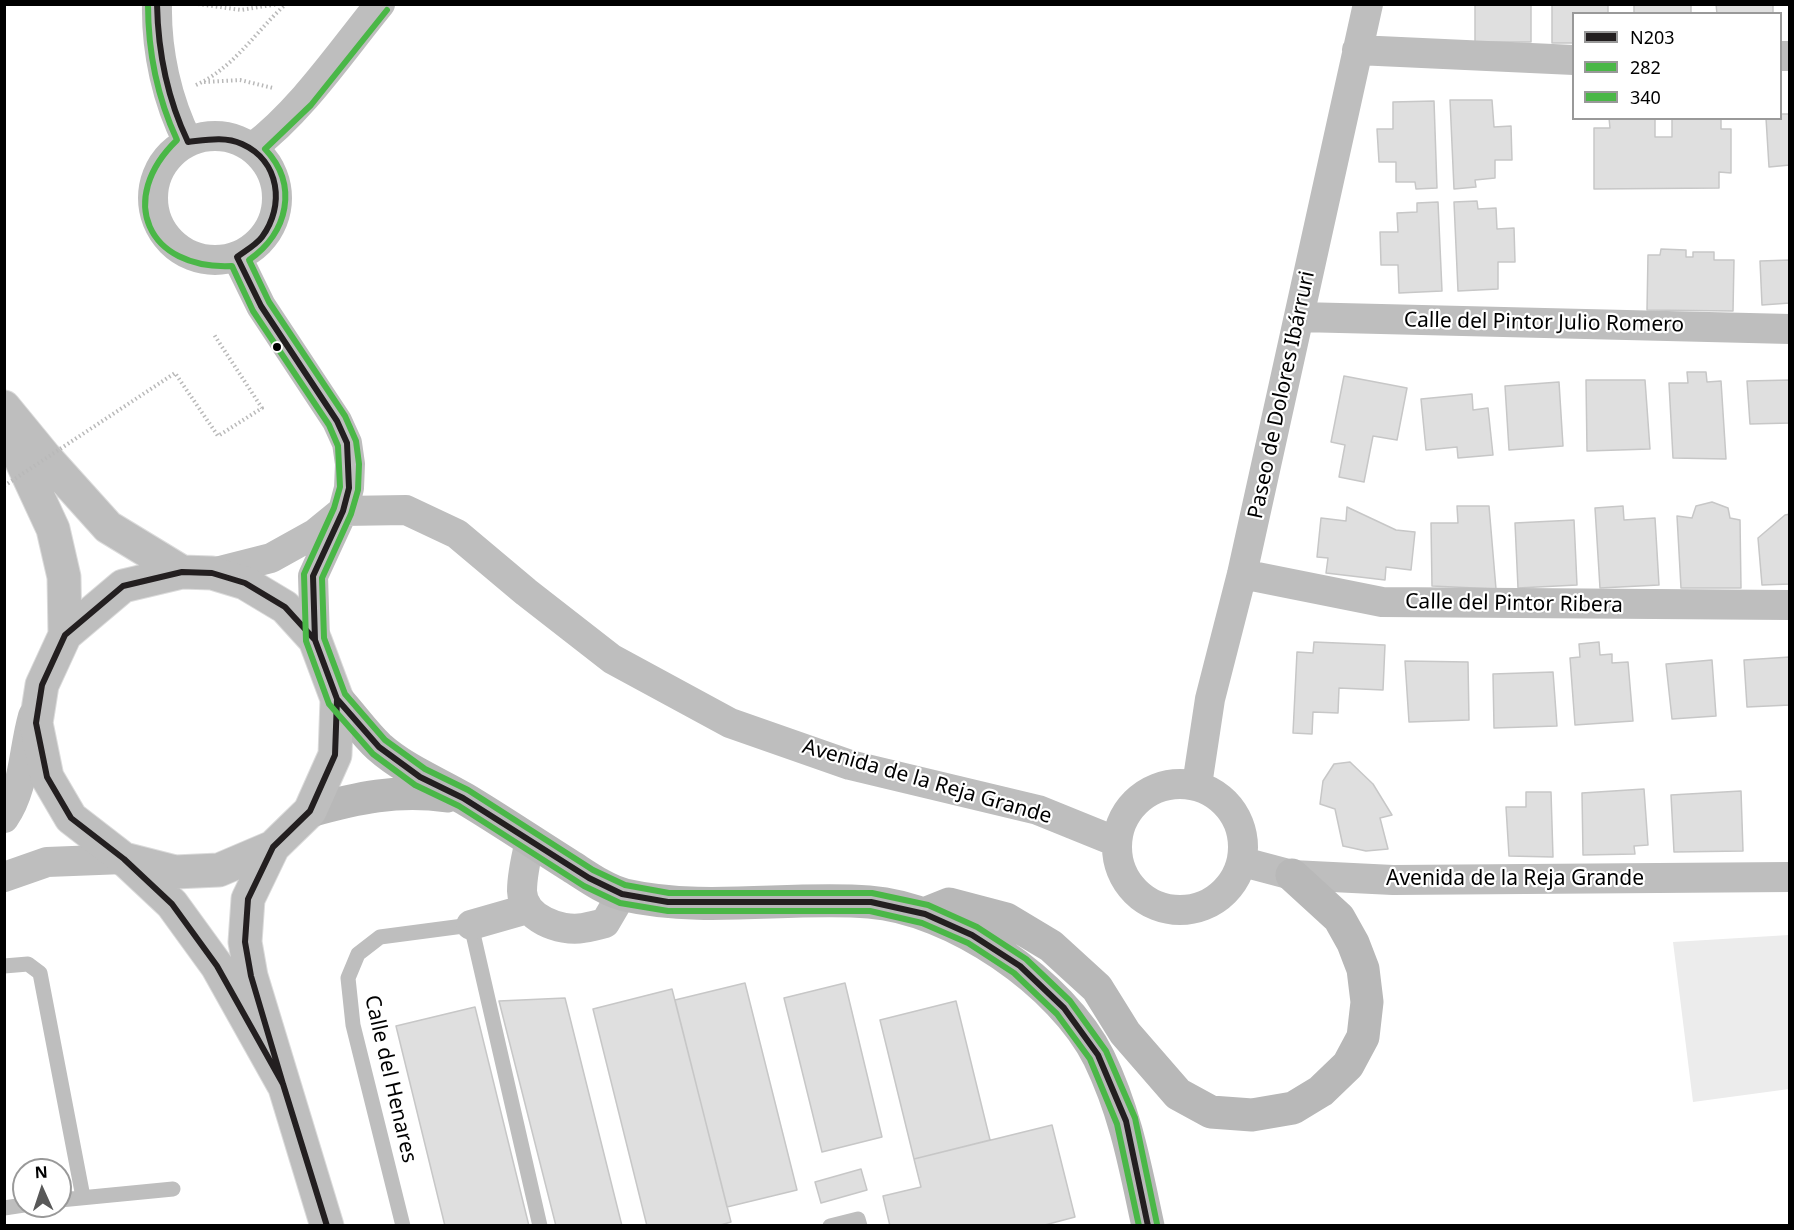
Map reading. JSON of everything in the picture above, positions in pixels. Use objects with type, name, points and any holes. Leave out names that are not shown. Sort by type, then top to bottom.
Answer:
[{"type":"main road","points":[[4,407],[108,527],[197,573],[245,583],[285,607],[315,640],[337,699],[336,755],[310,811],[273,847],[248,899],[245,942],[251,976],[327,1226]]},
{"type":"main road","points":[[4,426],[53,529],[64,577],[65,634],[42,685],[36,723],[47,777],[71,818],[124,858],[172,904],[217,966],[283,1084]]},
{"type":"main road","points":[[65,634],[123,586],[197,573]]},
{"type":"main road","points":[[124,858],[175,872],[219,870],[273,847]]},
{"type":"street","points":[[157,4],[157,19],[169,94],[188,142]]},
{"type":"street","points":[[252,148],[267,137],[299,104],[380,4]]},
{"type":"street","name":"Paseo de Dolores Ibárruri","points":[[1197,786],[1210,699],[1242,574],[1368,4]]},
{"type":"street","points":[[1357,50],[1572,60]]},
{"type":"street","points":[[208,136],[228,137],[252,148],[262,157],[273,174],[278,194],[276,214],[268,233],[254,248],[237,257],[216,261],[195,258],[177,248],[163,232],[155,213],[153,192],[159,172],[171,155],[188,142],[208,136]]},
{"type":"street","points":[[237,257],[261,306],[336,421],[347,442],[350,464],[349,488],[343,511],[313,576],[315,640]]},
{"type":"street","name":"Calle del Pintor Julio Romero","points":[[1299,317],[1790,329]]},
{"type":"street","name":"Avenida de la Reja Grande","points":[[343,511],[406,510],[457,534],[525,592],[612,659],[730,723],[850,765],[1038,810],[1117,842]]},
{"type":"street","points":[[197,573],[271,558],[316,532],[343,511]]},
{"type":"street","name":"Calle del Pintor Ribera","points":[[1242,574],[1382,602],[1790,605]]},
{"type":"street","points":[[4,818],[11,808],[24,772],[29,732],[42,685]]},
{"type":"street","points":[[337,699],[379,747],[420,777],[463,798],[530,841],[622,894],[668,902],[871,902],[925,914],[972,935],[1020,966],[1064,1008],[1098,1055],[1126,1121],[1148,1226]]},
{"type":"street","points":[[1164,786],[1197,786],[1217,796],[1233,811],[1240,827],[1243,862],[1236,877],[1215,899],[1187,909],[1169,909],[1148,901],[1137,893],[1124,876],[1119,864],[1117,842],[1120,826],[1131,807],[1144,795],[1164,786]]},
{"type":"street","points":[[310,811],[366,796],[420,793],[463,798]]},
{"type":"street","points":[[530,841],[522,893],[527,909],[544,920],[562,927],[581,929],[605,923],[622,894]]},
{"type":"street","points":[[4,877],[47,862],[124,858]]},
{"type":"street","name":"Avenida de la Reja Grande","points":[[1243,862],[1292,875],[1393,880],[1790,877]]},
{"type":"street","points":[[925,914],[949,904],[1006,919],[1051,946],[1096,988],[1125,1033],[1178,1094],[1211,1112],[1252,1115],[1293,1108],[1321,1091],[1348,1065],[1363,1037],[1368,1002],[1363,969],[1353,943],[1339,918],[1292,875]]},
{"type":"street","points":[[471,925],[527,909]]},
{"type":"lane","name":"Calle del Henares","points":[[403,1226],[353,1025],[348,978],[358,954],[380,937],[471,925]]},
{"type":"lane","points":[[471,925],[540,1226]]},
{"type":"lane","points":[[4,966],[28,964],[40,974],[83,1197]]},
{"type":"lane","points":[[72,1198],[172,1189]]},
{"type":"lane","points":[[830,1226],[858,1219],[860,1226]]},
{"type":"path","points":[[198,4],[241,10],[278,4]]},
{"type":"path","points":[[190,87],[200,83],[234,60],[286,4]]},
{"type":"path","points":[[200,83],[226,80],[252,81],[264,84],[281,94]]},
{"type":"path","points":[[4,486],[176,373],[218,436],[262,408],[213,333]]},
{"type":"shaded area","points":[[1789,935],[1789,1089],[1693,1102],[1673,942]]},
{"type":"building","points":[[1475,4],[1531,4],[1531,42],[1475,42]]},
{"type":"building","points":[[1552,4],[1608,4],[1608,12],[1572,12],[1572,43],[1552,43]]},
{"type":"building","points":[[1634,4],[1691,4],[1691,12],[1634,12]]},
{"type":"building","points":[[1716,4],[1773,4],[1773,12],[1717,12]]},
{"type":"building","points":[[1450,100],[1492,100],[1494,127],[1511,126],[1512,160],[1495,160],[1495,178],[1475,180],[1476,187],[1454,189]]},
{"type":"building","points":[[1434,101],[1437,188],[1416,189],[1415,182],[1396,182],[1396,162],[1379,162],[1377,129],[1393,129],[1393,102]]},
{"type":"building","points":[[1782,114],[1790,114],[1790,165],[1769,167],[1766,120],[1782,120]]},
{"type":"building","points":[[1609,120],[1655,120],[1655,137],[1672,137],[1672,120],[1721,120],[1721,129],[1731,129],[1731,173],[1719,172],[1719,188],[1594,189],[1594,128],[1610,128]]},
{"type":"building","points":[[1477,201],[1478,209],[1496,208],[1497,229],[1514,228],[1515,262],[1498,262],[1498,289],[1458,291],[1454,202]]},
{"type":"building","points":[[1438,202],[1442,291],[1399,293],[1398,265],[1381,265],[1380,232],[1398,232],[1397,213],[1417,212],[1417,203]]},
{"type":"building","points":[[1661,249],[1686,250],[1686,257],[1693,257],[1693,252],[1714,252],[1714,260],[1734,260],[1733,311],[1647,310],[1648,255],[1660,255]]},
{"type":"building","points":[[1790,260],[1790,303],[1762,305],[1760,261]]},
{"type":"building","points":[[1687,372],[1706,372],[1707,382],[1721,381],[1726,459],[1673,458],[1669,383],[1688,383]]},
{"type":"building","points":[[1344,376],[1407,388],[1397,440],[1373,436],[1364,482],[1339,477],[1345,445],[1331,442]]},
{"type":"building","points":[[1586,380],[1645,380],[1650,449],[1587,451]]},
{"type":"building","points":[[1790,380],[1790,423],[1750,424],[1747,381]]},
{"type":"building","points":[[1559,382],[1563,446],[1509,450],[1505,386]]},
{"type":"building","points":[[1472,394],[1473,410],[1488,408],[1493,455],[1458,458],[1457,447],[1426,450],[1421,399]]},
{"type":"building","points":[[1712,502],[1728,508],[1730,518],[1740,520],[1741,588],[1681,588],[1677,516],[1692,518],[1696,506]]},
{"type":"building","points":[[1457,506],[1489,506],[1496,589],[1432,586],[1431,523],[1458,523]]},
{"type":"building","points":[[1623,506],[1624,520],[1655,518],[1659,585],[1600,588],[1595,508]]},
{"type":"building","points":[[1347,507],[1396,530],[1415,532],[1411,570],[1386,567],[1385,580],[1326,573],[1328,558],[1317,557],[1321,518],[1346,521]]},
{"type":"building","points":[[1790,514],[1790,584],[1762,585],[1758,538],[1785,515]]},
{"type":"building","points":[[1574,520],[1577,585],[1518,588],[1515,523]]},
{"type":"building","points":[[1314,642],[1385,645],[1383,690],[1339,688],[1338,713],[1313,712],[1312,734],[1293,733],[1297,652],[1313,653]]},
{"type":"building","points":[[1599,642],[1600,655],[1612,654],[1612,663],[1628,662],[1633,721],[1575,725],[1570,658],[1580,657],[1579,644]]},
{"type":"building","points":[[1790,657],[1790,705],[1747,707],[1744,660]]},
{"type":"building","points":[[1712,660],[1716,716],[1672,719],[1666,664]]},
{"type":"building","points":[[1405,661],[1468,662],[1469,720],[1409,722]]},
{"type":"building","points":[[1553,672],[1557,726],[1494,728],[1493,674]]},
{"type":"building","points":[[1350,762],[1373,784],[1392,815],[1380,818],[1388,849],[1366,851],[1343,846],[1335,809],[1320,804],[1323,781],[1334,764]]},
{"type":"building","points":[[1644,789],[1648,845],[1634,846],[1635,854],[1583,855],[1582,793]]},
{"type":"building","points":[[1741,791],[1743,851],[1674,852],[1671,795]]},
{"type":"building","points":[[1526,792],[1551,792],[1553,857],[1509,856],[1506,807],[1526,807]]},
{"type":"building","points":[[745,983],[797,1190],[727,1207],[675,1000]]},
{"type":"building","points":[[845,983],[882,1137],[822,1152],[784,998]]},
{"type":"building","points":[[672,989],[731,1222],[717,1226],[647,1226],[593,1009]]},
{"type":"building","points":[[565,998],[622,1226],[556,1226],[499,1001]]},
{"type":"building","points":[[956,1001],[990,1140],[914,1159],[880,1020]]},
{"type":"building","points":[[475,1007],[529,1226],[445,1226],[396,1026]]},
{"type":"building","points":[[1052,1125],[1075,1217],[1041,1226],[890,1226],[883,1196],[921,1187],[914,1159]]},
{"type":"building","points":[[861,1169],[867,1190],[821,1203],[815,1182]]},
{"type":"transit line","name":"282","points":[[148,4],[155,74],[164,107],[177,140],[158,163],[148,185],[145,207],[150,227],[161,243],[179,256],[203,264],[232,266],[253,311],[329,425],[338,446],[340,487],[334,508],[304,574],[306,641],[329,704],[373,754],[415,785],[459,806],[584,886],[620,903],[668,911],[870,911],[922,923],[968,943],[1014,973],[1057,1014],[1090,1059],[1117,1124],[1139,1226]]},
{"type":"transit line","name":"N203","points":[[157,4],[159,40],[165,75],[174,109],[188,142],[215,139],[242,144],[255,152],[271,173],[276,198],[269,225],[260,240],[237,257],[261,306],[337,421],[347,443],[349,488],[343,511],[313,576],[315,640],[337,699],[379,747],[420,777],[463,798],[589,878],[622,894],[668,902],[871,902],[925,914],[972,935],[1020,966],[1064,1008],[1098,1055],[1126,1121],[1148,1226]]},
{"type":"transit line","name":"340","points":[[387,10],[311,105],[265,149],[276,163],[282,178],[285,193],[284,208],[273,236],[249,260],[269,302],[345,416],[356,441],[359,464],[358,490],[351,514],[322,578],[324,638],[345,694],[385,740],[425,769],[468,790],[593,870],[625,885],[669,893],[872,893],[928,905],[977,927],[1026,959],[1070,1001],[1106,1051],[1135,1118],[1157,1224]]},
{"type":"transit line","name":"N203","points":[[182,572],[212,573],[245,583],[285,607],[315,640],[337,699],[335,755],[310,811],[273,847],[248,899],[245,942],[251,976],[283,1084],[217,966],[172,904],[124,859],[71,818],[47,777],[36,723],[42,685],[65,635],[123,586],[182,572]]},
{"type":"transit line","name":"N203","points":[[283,1084],[327,1226]]},
{"type":"transit line","name":"N203","points":[[283,1084],[327,1226]]}]
